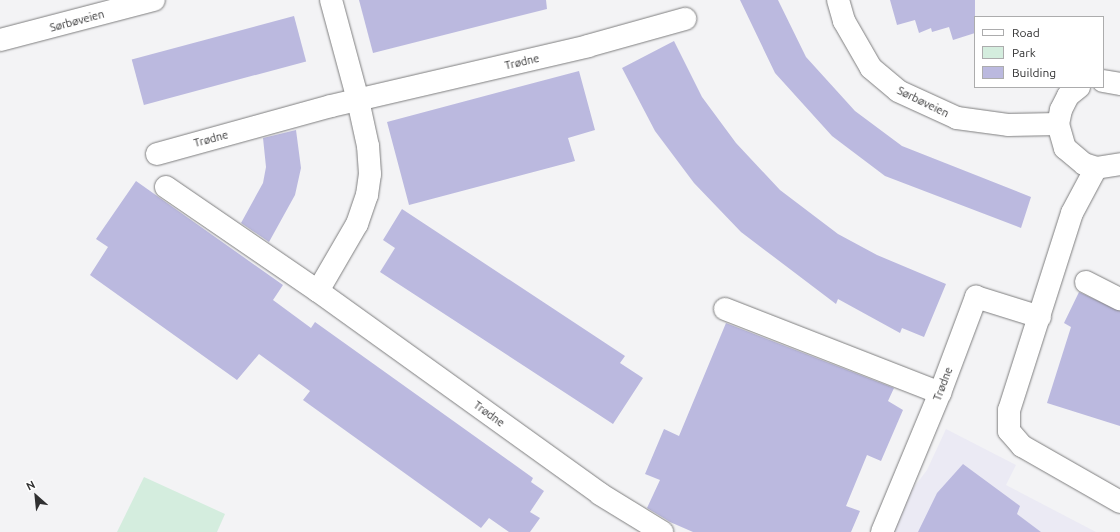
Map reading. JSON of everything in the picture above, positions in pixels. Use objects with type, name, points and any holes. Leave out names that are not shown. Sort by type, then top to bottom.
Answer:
[{"type":"street","name":"Sørbøveien","points":[[0,40],[154,0]]},
{"type":"street","points":[[318,291],[357,224],[367,194],[370,174],[368,146],[358,100],[331,0]]},
{"type":"street","name":"Sørbøveien","points":[[838,0],[844,21],[871,68],[898,91],[957,118],[1008,125],[1058,124]]},
{"type":"street","name":"Trødne","points":[[157,154],[358,100],[588,46],[685,19]]},
{"type":"street","points":[[1104,81],[1120,84]]},
{"type":"street","points":[[1079,88],[1068,96],[1061,110],[1058,124],[1063,142],[1073,157],[1096,168],[1120,164]]},
{"type":"street","points":[[1096,168],[1072,213],[1040,317],[1008,410],[1009,431],[1022,446],[1120,502]]},
{"type":"street","name":"Trødne","points":[[166,187],[318,291],[600,494],[662,532]]},
{"type":"street","points":[[1086,282],[1120,299]]},
{"type":"street","name":"Trødne","points":[[882,532],[940,393],[976,297],[1040,317]]},
{"type":"street","points":[[726,309],[940,393]]},
{"type":"shaded area","points":[[946,429],[1016,465],[1006,485],[1096,532],[888,532],[901,504],[927,470]]},
{"type":"green space","points":[[144,477],[225,514],[217,532],[117,532]]},
{"type":"building","points":[[359,0],[546,0],[547,9],[373,53]]},
{"type":"building","points":[[740,0],[778,0],[806,57],[855,111],[902,146],[1031,197],[1021,228],[885,176],[832,136],[775,73]]},
{"type":"building","points":[[890,0],[975,0],[974,33],[953,40],[949,27],[932,32],[931,28],[919,33],[915,20],[897,25]]},
{"type":"building","points":[[294,16],[306,61],[144,105],[132,59]]},
{"type":"building","points":[[674,41],[702,97],[736,143],[780,190],[838,234],[877,255],[946,284],[924,337],[902,328],[900,333],[838,299],[836,304],[741,232],[694,183],[655,131],[622,68]]},
{"type":"building","points":[[579,71],[595,130],[568,138],[575,161],[409,205],[387,122]]},
{"type":"building","points":[[296,130],[301,168],[295,195],[269,242],[241,223],[263,183],[266,167],[263,138]]},
{"type":"building","points":[[136,181],[283,285],[273,300],[311,328],[315,322],[533,478],[531,482],[544,491],[530,512],[540,518],[530,532],[509,532],[489,518],[481,528],[303,400],[310,391],[259,354],[237,380],[90,275],[108,247],[96,239]]},
{"type":"building","points":[[402,209],[625,356],[620,363],[643,378],[613,424],[380,272],[395,248],[383,240]]},
{"type":"building","points":[[1079,292],[1120,311],[1120,426],[1047,403],[1071,327],[1064,323]]},
{"type":"building","points":[[726,323],[894,388],[888,401],[903,410],[881,461],[867,455],[846,506],[860,511],[851,532],[693,532],[670,522],[647,508],[660,480],[645,474],[664,429],[679,436]]},
{"type":"building","points":[[963,464],[1020,506],[1017,514],[1041,532],[918,532],[937,493]]}]
